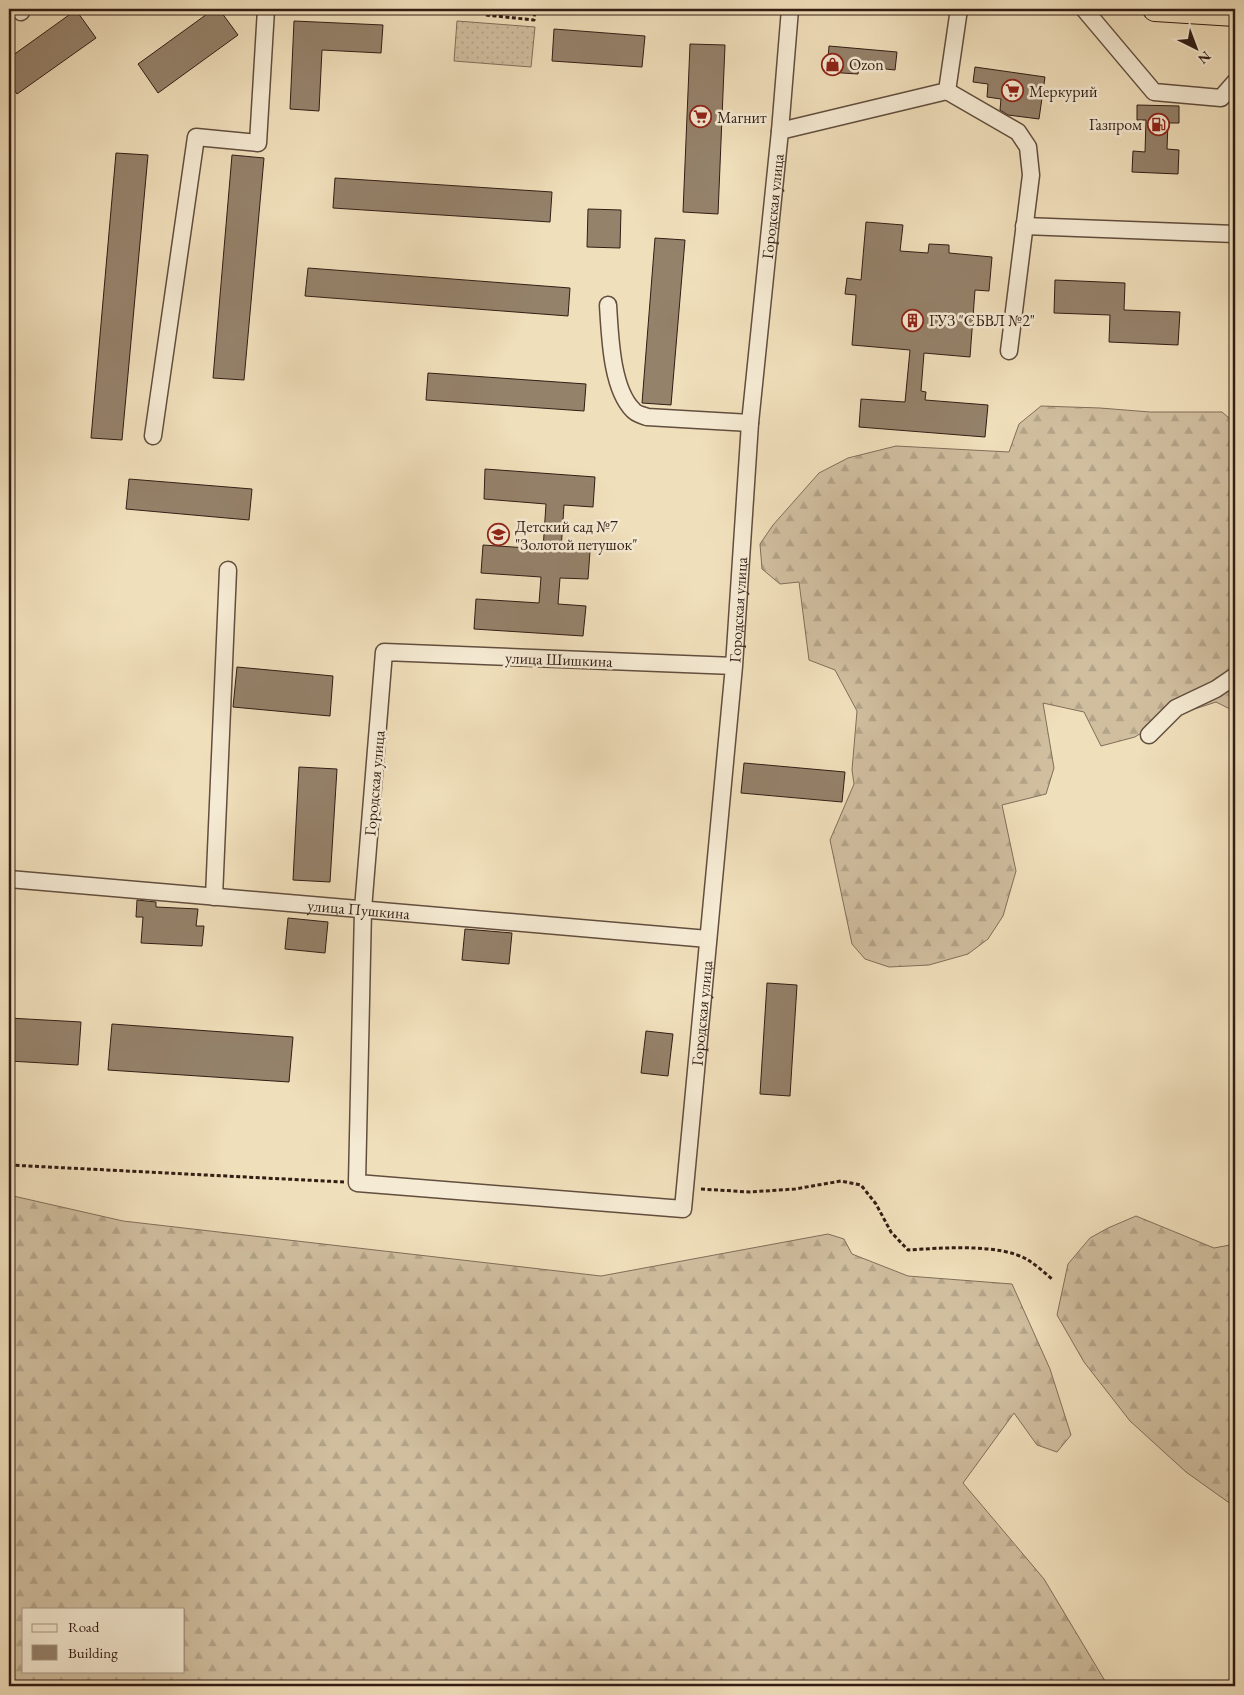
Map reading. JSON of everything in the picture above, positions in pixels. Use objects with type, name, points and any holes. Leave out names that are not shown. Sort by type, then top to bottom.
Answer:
[{"type":"highway","points":[[1155,9],[1235,14]]},
{"type":"street","points":[[153,436],[196,137],[258,143],[266,9]]},
{"type":"street","name":"Городская улица","points":[[384,652],[364,909],[357,1183],[683,1209],[734,666],[750,423],[780,131],[790,9]]},
{"type":"street","points":[[946,91],[959,9]]},
{"type":"street","points":[[1084,9],[1154,92],[1221,98],[1235,82]]},
{"type":"street","points":[[780,131],[946,91],[1018,132],[1028,147],[1031,175],[1009,351]]},
{"type":"street","points":[[1024,226],[1235,234]]},
{"type":"street","points":[[608,305],[611,351],[621,390],[634,412],[647,417],[750,423]]},
{"type":"street","points":[[214,897],[228,570]]},
{"type":"street","name":"улица Шишкина","points":[[384,652],[734,666]]},
{"type":"street","points":[[1149,735],[1176,708],[1216,689],[1235,676]]},
{"type":"street","name":"улица Пушкина","points":[[9,879],[708,939]]},
{"type":"path","points":[[486,15],[534,20],[535,9]]},
{"type":"path","points":[[9,1164],[357,1183]]},
{"type":"path","points":[[685,1188],[749,1192],[796,1189],[841,1181],[854,1184],[861,1186],[876,1204],[891,1232],[908,1250],[983,1249],[1010,1252],[1027,1259],[1052,1279]]},
{"type":"green space","points":[[457,21],[535,27],[531,67],[454,61]]},
{"type":"green space","points":[[1041,406],[1150,412],[1222,412],[1235,423],[1235,719],[1232,710],[1216,702],[1161,720],[1135,737],[1101,746],[1084,712],[1043,703],[1054,768],[1046,794],[1002,805],[1016,871],[1003,916],[988,939],[968,954],[929,965],[889,967],[865,959],[852,944],[830,840],[854,784],[852,770],[857,711],[835,670],[809,660],[799,582],[780,584],[762,569],[760,544],[773,525],[819,473],[848,458],[896,446],[1009,452],[1019,424]]},
{"type":"green space","points":[[9,1195],[123,1221],[601,1276],[828,1234],[844,1239],[852,1254],[908,1276],[1012,1284],[1050,1369],[1071,1435],[1057,1452],[1037,1445],[1014,1413],[963,1483],[1044,1579],[1108,1686],[9,1686]]},
{"type":"green space","points":[[1136,1216],[1214,1248],[1235,1244],[1235,1507],[1186,1472],[1130,1421],[1084,1362],[1057,1315],[1068,1264],[1090,1238]]},
{"type":"building","points":[[214,9],[219,9],[238,35],[158,93],[138,64]]},
{"type":"building","points":[[76,10],[96,38],[17,94],[9,82],[9,58]]},
{"type":"building","points":[[294,21],[383,25],[381,53],[322,50],[319,111],[290,109]]},
{"type":"building","points":[[554,29],[645,36],[642,67],[552,61]]},
{"type":"building","points":[[690,44],[725,45],[718,214],[683,212]]},
{"type":"building","points":[[829,46],[897,52],[895,70],[859,66],[858,74],[827,72]]},
{"type":"building","points":[[975,67],[1045,77],[1039,119],[1008,115],[1000,110],[1001,99],[987,97],[988,84],[973,82]]},
{"type":"building","points":[[1137,105],[1179,106],[1179,123],[1168,123],[1167,149],[1179,150],[1178,174],[1132,172],[1133,151],[1145,152],[1146,120],[1137,120]]},
{"type":"building","points":[[116,153],[148,155],[122,440],[91,438]]},
{"type":"building","points":[[232,155],[264,158],[244,380],[213,378]]},
{"type":"building","points":[[335,178],[552,192],[550,222],[333,208]]},
{"type":"building","points":[[588,209],[621,210],[620,248],[587,247]]},
{"type":"building","name":"ГУЗ \"СБВЛ №2\"","points":[[866,222],[903,225],[900,251],[928,253],[929,244],[949,245],[949,253],[992,257],[989,291],[975,290],[970,357],[924,353],[921,391],[926,392],[925,400],[988,405],[985,437],[859,427],[861,399],[905,402],[910,350],[852,345],[856,295],[845,294],[847,278],[861,280]]},
{"type":"building","points":[[655,238],[685,240],[671,405],[642,403]]},
{"type":"building","points":[[308,268],[570,288],[568,316],[305,296]]},
{"type":"building","points":[[1055,280],[1125,283],[1124,310],[1180,312],[1178,345],[1109,342],[1110,315],[1054,313]]},
{"type":"building","points":[[428,373],[586,384],[584,411],[426,400]]},
{"type":"building","points":[[485,469],[595,477],[593,507],[564,505],[561,550],[590,551],[588,579],[560,578],[558,604],[586,606],[583,636],[474,629],[476,599],[539,603],[541,577],[481,573],[483,545],[543,549],[546,504],[484,499]]},
{"type":"building","points":[[129,479],[252,489],[249,520],[126,509]]},
{"type":"building","points":[[237,667],[333,676],[330,716],[233,707]]},
{"type":"building","points":[[744,763],[845,772],[842,802],[741,793]]},
{"type":"building","points":[[299,767],[337,769],[330,882],[293,880]]},
{"type":"building","points":[[137,900],[156,902],[156,907],[198,909],[196,926],[204,926],[202,946],[141,943],[143,917],[136,917]]},
{"type":"building","points":[[288,918],[328,922],[325,953],[285,949]]},
{"type":"building","points":[[465,929],[512,933],[509,964],[462,960]]},
{"type":"building","points":[[767,983],[797,985],[790,1096],[760,1094]]},
{"type":"building","points":[[9,1018],[81,1022],[78,1065],[9,1061]]},
{"type":"building","points":[[112,1024],[293,1037],[289,1082],[108,1070]]},
{"type":"building","points":[[646,1031],[673,1034],[668,1076],[641,1073]]},
{"type":"place","name":"Ozon","points":[[833,64]]},
{"type":"place","name":"Меркурий","points":[[1013,91]]},
{"type":"place","name":"Магнит","points":[[701,117]]},
{"type":"place","name":"Газпром","points":[[1158,124]]},
{"type":"place","name":"ГУЗ \"СБВЛ №2\"","points":[[913,320]]},
{"type":"place","name":"Детский сад №7 \"Золотой петушок\"","points":[[499,535]]}]
